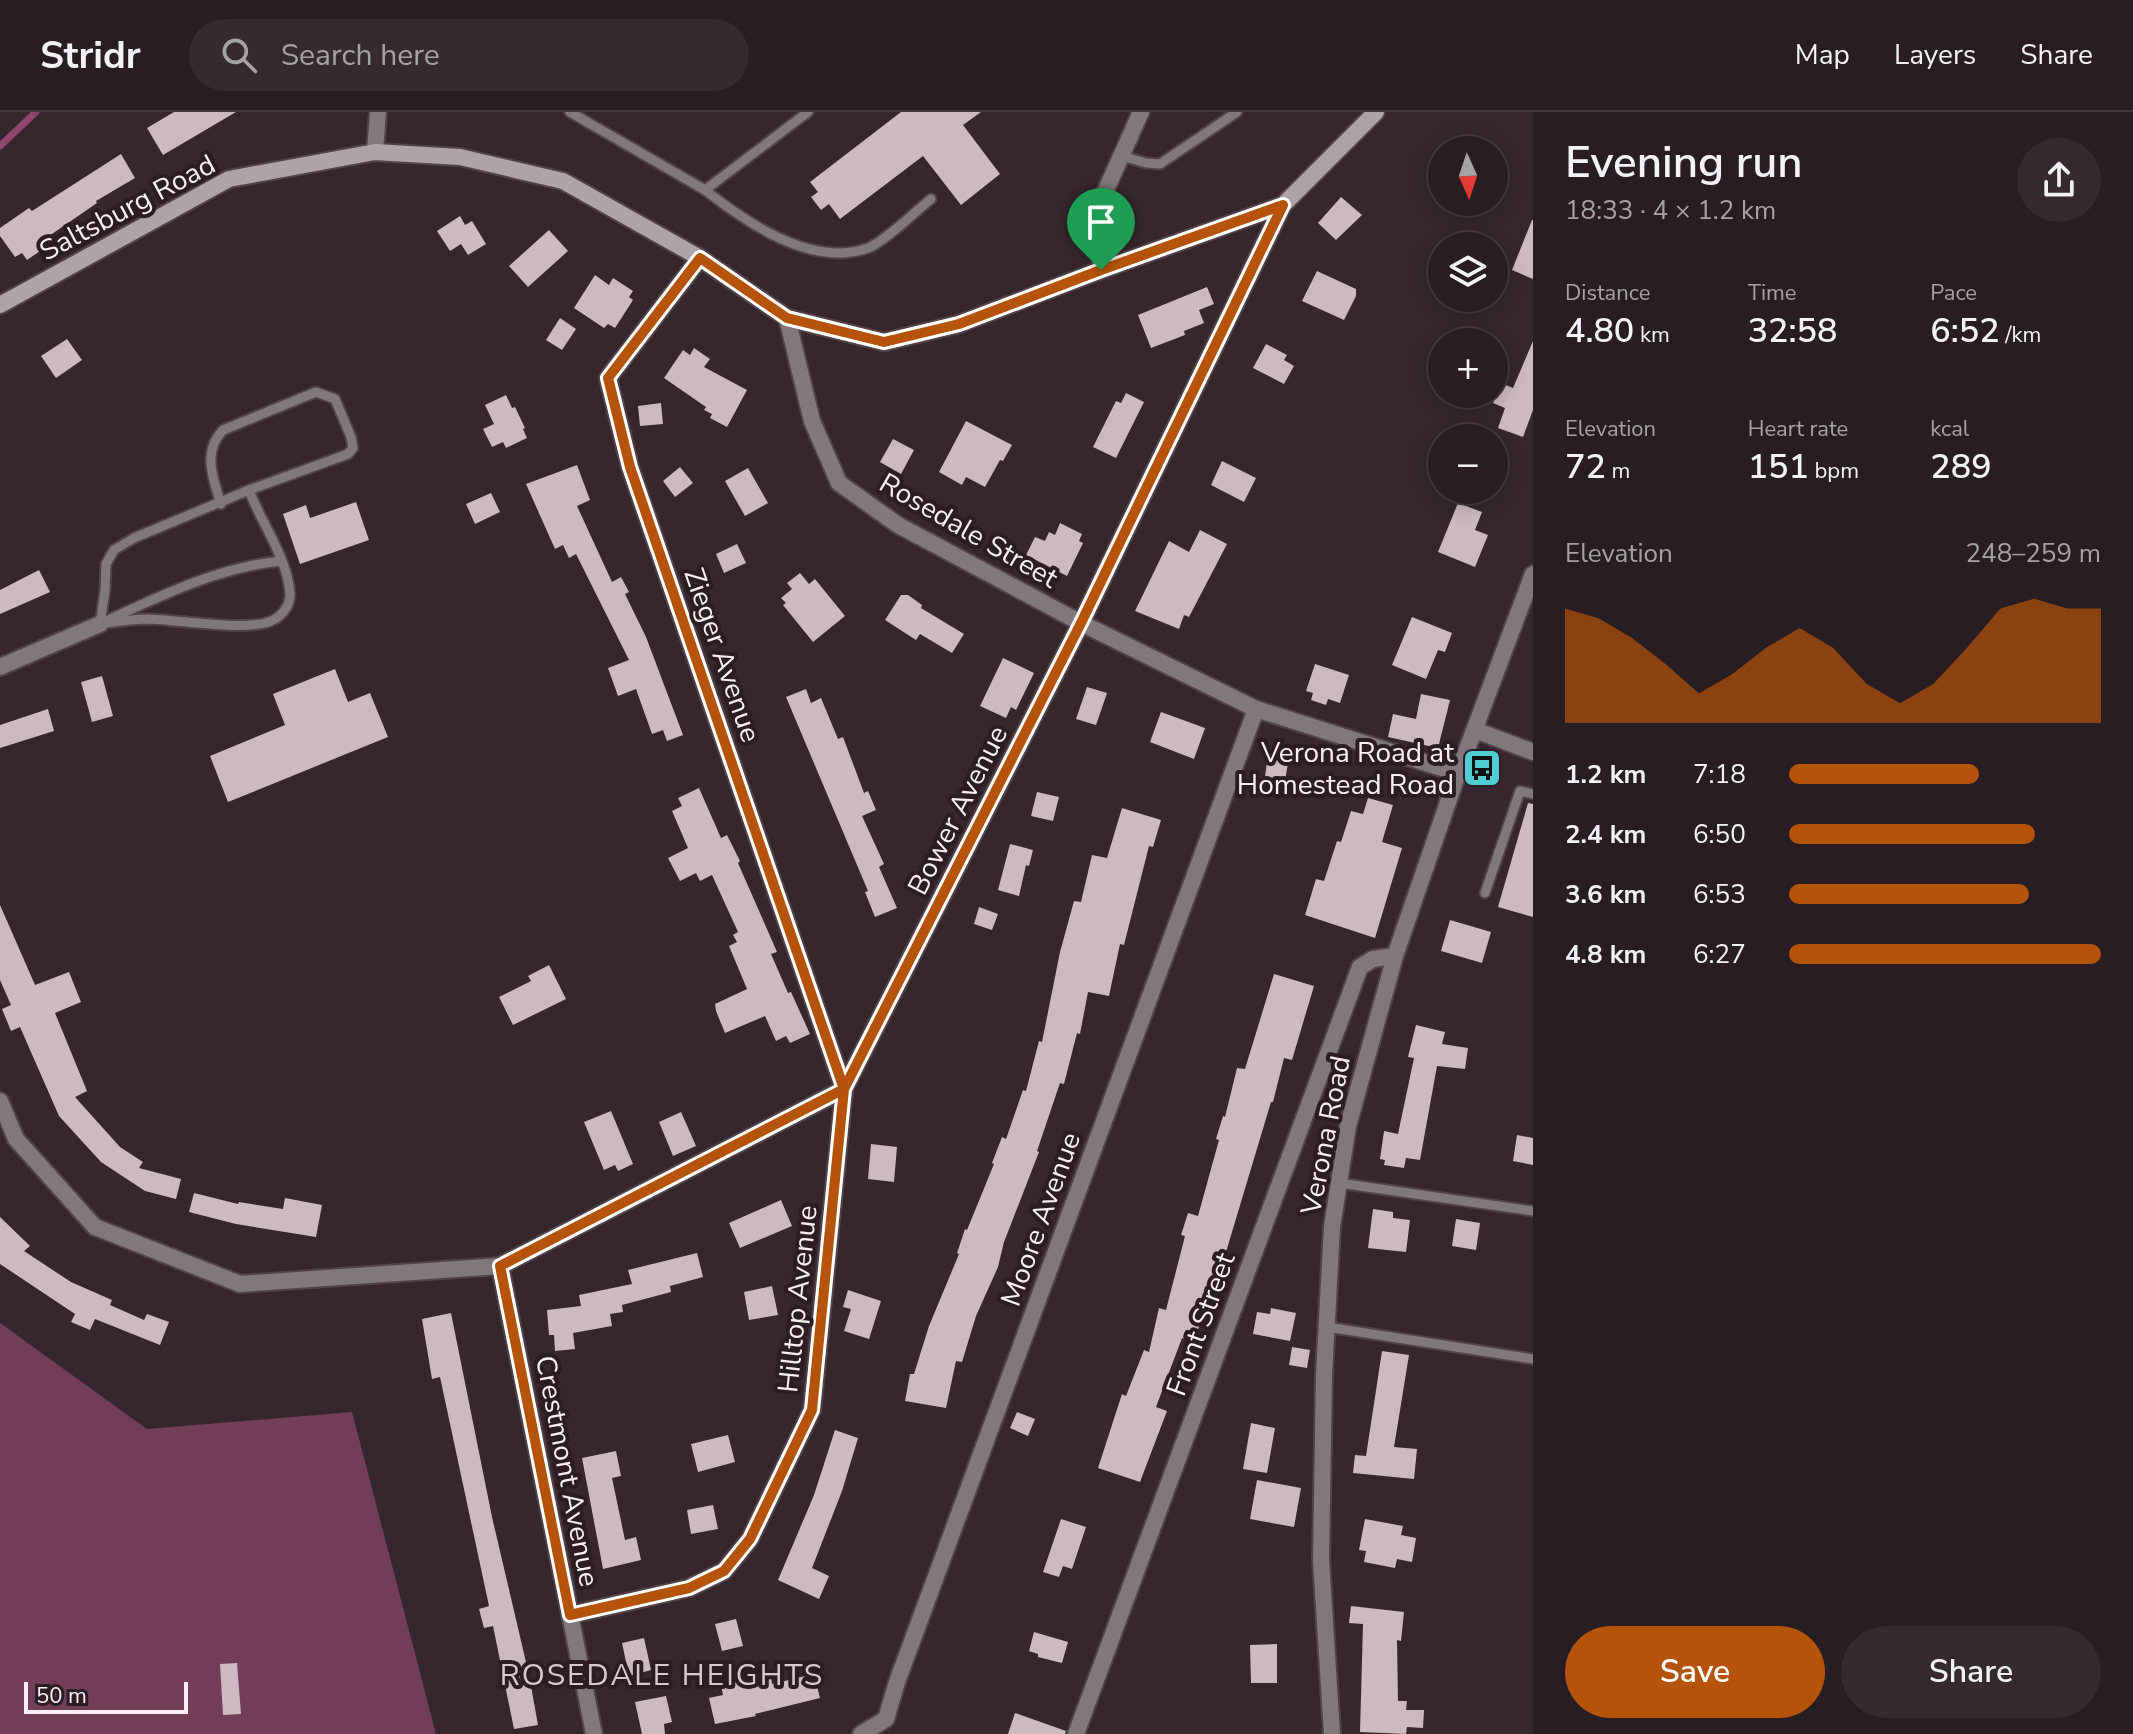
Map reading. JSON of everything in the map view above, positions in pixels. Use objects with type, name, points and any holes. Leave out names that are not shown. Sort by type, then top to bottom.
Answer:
[{"type":"main road","name":"Saltsburg Road","points":[[0,305],[229,179],[375,152],[460,157],[563,181],[700,258],[787,318],[884,342],[959,324],[1283,205],[1376,112]]},
{"type":"street","points":[[375,152],[378,112]]},
{"type":"street","points":[[1101,270],[1100,203],[1141,112]]},
{"type":"street","name":"Bower Avenue","points":[[844,1089],[1081,623],[1283,205]]},
{"type":"street","name":"Zieger Avenue","points":[[700,258],[608,378],[630,467],[844,1089]]},
{"type":"street","name":"Rosedale Street","points":[[787,318],[812,421],[839,483],[898,525],[1081,623],[1256,709],[1458,773]]},
{"type":"street","name":"Verona Road","points":[[1332,1734],[1321,1560],[1327,1327],[1332,1227],[1348,1126],[1395,956],[1458,773],[1533,574]]},
{"type":"street","points":[[0,667],[100,624]]},
{"type":"street","name":"Moore Avenue","points":[[861,1734],[886,1719],[1256,709]]},
{"type":"street","points":[[1475,730],[1533,752]]},
{"type":"street","name":"Front Street","points":[[1076,1734],[1360,967],[1373,959],[1395,956]]},
{"type":"street","points":[[0,1101],[16,1139],[95,1227],[240,1284],[500,1266],[844,1089]]},
{"type":"street","name":"Hilltop Avenue","points":[[570,1615],[689,1588],[724,1571],[750,1539],[812,1410],[844,1089]]},
{"type":"street","name":"Crestmont Avenue","points":[[500,1266],[594,1734]]},
{"type":"lane","points":[[570,112],[705,190],[767,234],[834,253],[869,248],[931,199]]},
{"type":"lane","points":[[705,190],[808,112]]},
{"type":"lane","points":[[1122,156],[1160,164],[1237,112]]},
{"type":"lane","points":[[100,624],[106,564],[114,550],[134,538],[221,504],[249,490],[348,454],[353,448],[351,437],[335,399],[316,392],[223,430],[215,438],[210,457],[221,504]]},
{"type":"lane","points":[[100,624],[145,619],[266,623],[283,614],[290,590],[281,561],[249,490]]},
{"type":"lane","points":[[100,624],[174,590],[248,564],[281,561]]},
{"type":"lane","points":[[1485,893],[1520,791],[1533,794]]},
{"type":"lane","points":[[1339,1183],[1533,1211]]},
{"type":"lane","points":[[1327,1327],[1533,1359]]},
{"type":"shaded area","points":[[0,1323],[147,1429],[352,1412],[436,1734],[0,1734]]},
{"type":"building","points":[[174,112],[236,112],[163,155],[147,128]]},
{"type":"building","points":[[901,112],[981,112],[963,125],[1000,174],[961,205],[923,156],[840,219],[829,204],[821,210],[811,197],[818,192],[810,182]]},
{"type":"building","points":[[121,154],[135,178],[96,201],[49,236],[53,242],[27,260],[22,253],[15,257],[0,236],[0,228]]},
{"type":"building","points":[[1341,197],[1362,215],[1336,240],[1318,223]]},
{"type":"building","points":[[460,216],[465,225],[472,221],[486,244],[468,255],[461,244],[450,251],[437,231]]},
{"type":"building","points":[[1533,220],[1533,279],[1512,270]]},
{"type":"building","points":[[549,230],[568,251],[528,287],[509,266]]},
{"type":"building","points":[[1317,271],[1356,289],[1356,296],[1344,320],[1302,301]]},
{"type":"building","points":[[595,275],[609,285],[613,278],[633,291],[629,297],[633,300],[615,328],[608,324],[604,328],[574,308]]},
{"type":"building","points":[[1207,287],[1214,304],[1199,310],[1204,323],[1184,331],[1185,335],[1151,348],[1138,315]]},
{"type":"building","points":[[560,318],[576,329],[562,350],[546,340]]},
{"type":"building","points":[[67,339],[82,360],[56,378],[41,356]]},
{"type":"building","points":[[1533,341],[1533,410],[1523,437],[1508,432],[1508,424],[1499,424],[1505,408],[1508,408],[1508,386],[1513,388]]},
{"type":"building","points":[[1266,344],[1287,355],[1284,360],[1294,366],[1284,384],[1253,368]]},
{"type":"building","points":[[694,348],[710,359],[704,367],[747,390],[727,427],[710,418],[712,414],[704,410],[706,407],[664,378],[683,350],[690,355]]},
{"type":"building","points":[[1126,393],[1144,402],[1116,458],[1093,447],[1116,401],[1121,403]]},
{"type":"building","points":[[506,395],[512,408],[515,407],[527,438],[506,448],[503,442],[492,447],[483,429],[494,424],[485,405]]},
{"type":"building","points":[[661,403],[663,424],[640,426],[638,406]]},
{"type":"building","points":[[966,421],[1012,445],[985,487],[966,477],[962,485],[939,472]]},
{"type":"building","points":[[893,439],[914,450],[901,474],[880,462]]},
{"type":"building","points":[[1222,461],[1256,478],[1244,502],[1211,485]]},
{"type":"building","points":[[577,465],[590,500],[577,506],[612,582],[621,577],[629,592],[625,594],[646,637],[683,735],[667,741],[663,730],[652,734],[636,689],[618,696],[608,668],[629,660],[576,554],[569,558],[563,545],[555,549],[526,484]]},
{"type":"building","points":[[680,467],[693,483],[675,497],[663,481]]},
{"type":"building","points":[[748,468],[768,503],[745,516],[725,481]]},
{"type":"building","points":[[491,493],[500,512],[475,524],[466,504]]},
{"type":"building","points":[[356,502],[369,540],[300,564],[283,514],[306,505],[310,518]]},
{"type":"building","points":[[1458,504],[1482,512],[1475,530],[1488,535],[1475,567],[1438,552]]},
{"type":"building","points":[[1060,523],[1082,534],[1079,541],[1083,543],[1067,576],[1026,555],[1035,537],[1045,541],[1049,532],[1055,535]]},
{"type":"building","points":[[1200,530],[1227,544],[1189,617],[1184,615],[1179,629],[1135,611],[1169,541],[1189,552]]},
{"type":"building","points":[[737,544],[746,563],[724,573],[716,554]]},
{"type":"building","points":[[39,570],[50,592],[0,614],[0,590]]},
{"type":"building","points":[[800,573],[809,584],[815,579],[845,616],[813,642],[783,605],[786,603],[781,598],[792,589],[787,583]]},
{"type":"building","points":[[901,595],[908,595],[922,605],[921,608],[964,634],[952,653],[920,634],[916,640],[885,620]]},
{"type":"building","points":[[1412,617],[1452,633],[1445,652],[1438,650],[1426,679],[1392,665]]},
{"type":"building","points":[[1003,658],[1034,673],[1016,710],[1011,707],[1006,718],[980,706]]},
{"type":"building","points":[[1315,664],[1349,675],[1340,703],[1328,699],[1326,705],[1311,700],[1313,693],[1306,691]]},
{"type":"building","points":[[335,669],[348,702],[370,693],[388,737],[228,802],[210,756],[285,725],[273,694]]},
{"type":"building","points":[[102,676],[113,716],[92,722],[81,682]]},
{"type":"building","points":[[1087,687],[1107,693],[1096,725],[1076,719]]},
{"type":"building","points":[[806,689],[811,703],[821,698],[838,739],[843,737],[864,793],[868,791],[876,810],[862,816],[884,864],[879,867],[897,908],[875,917],[865,892],[868,891],[786,697]]},
{"type":"building","points":[[1421,694],[1450,700],[1438,748],[1388,737],[1393,714],[1416,719]]},
{"type":"building","points":[[48,709],[54,731],[0,748],[0,725]]},
{"type":"building","points":[[1161,712],[1205,728],[1194,759],[1150,742]]},
{"type":"building","points":[[1269,748],[1290,752],[1285,780],[1265,777]]},
{"type":"building","points":[[699,788],[721,838],[727,835],[740,861],[738,863],[777,952],[771,954],[810,1034],[790,1043],[786,1036],[776,1041],[765,1016],[725,1033],[716,1011],[715,1004],[747,989],[729,946],[737,942],[733,935],[738,932],[712,875],[700,881],[696,873],[680,881],[668,858],[688,848],[672,811],[682,806],[678,798]]},
{"type":"building","points":[[1037,792],[1059,797],[1053,821],[1031,816]]},
{"type":"building","points":[[1368,798],[1393,805],[1382,842],[1402,848],[1375,938],[1305,915],[1316,879],[1324,881],[1351,811],[1363,814]]},
{"type":"building","points":[[1528,803],[1533,804],[1533,917],[1498,907]]},
{"type":"building","points":[[1122,808],[1161,820],[1153,847],[1149,846],[1124,945],[1120,944],[1109,996],[1088,992],[1080,1034],[1077,1033],[1064,1084],[1060,1083],[1039,1152],[1004,1242],[998,1267],[976,1316],[962,1362],[956,1361],[946,1408],[905,1401],[910,1374],[914,1374],[929,1326],[959,1254],[965,1229],[994,1164],[1002,1137],[1006,1139],[1023,1090],[1026,1091],[1039,1041],[1042,1042],[1074,901],[1081,902],[1092,855],[1107,858]]},
{"type":"building","points":[[1010,844],[1033,850],[1019,896],[998,890]]},
{"type":"building","points":[[0,905],[35,985],[69,972],[81,1002],[55,1013],[87,1091],[75,1097],[120,1147],[143,1162],[139,1168],[181,1179],[176,1199],[145,1191],[101,1162],[59,1116],[20,1027],[11,1031],[2,1009],[11,1005],[0,980]]},
{"type":"building","points":[[979,907],[998,914],[992,930],[974,924]]},
{"type":"building","points":[[1450,920],[1491,932],[1482,963],[1441,951]]},
{"type":"building","points":[[549,965],[566,999],[513,1025],[499,997],[531,981],[528,976]]},
{"type":"building","points":[[1274,974],[1314,986],[1292,1060],[1284,1058],[1214,1292],[1208,1291],[1195,1342],[1182,1338],[1156,1407],[1167,1411],[1140,1482],[1098,1468],[1122,1394],[1126,1396],[1144,1350],[1149,1352],[1159,1308],[1166,1310],[1188,1213],[1198,1216],[1237,1068],[1245,1069]]},
{"type":"building","points":[[1416,1025],[1445,1032],[1442,1044],[1468,1048],[1465,1069],[1437,1066],[1420,1160],[1406,1158],[1404,1168],[1384,1165],[1385,1160],[1380,1159],[1384,1131],[1398,1134],[1414,1058],[1408,1057]]},
{"type":"building","points":[[611,1111],[633,1164],[618,1171],[615,1165],[604,1170],[584,1122]]},
{"type":"building","points":[[681,1112],[696,1146],[673,1156],[659,1122]]},
{"type":"building","points":[[1517,1135],[1533,1138],[1533,1165],[1513,1161]]},
{"type":"building","points":[[871,1144],[897,1147],[894,1182],[868,1179]]},
{"type":"building","points":[[194,1193],[238,1204],[283,1209],[285,1198],[322,1205],[316,1237],[236,1224],[189,1212]]},
{"type":"building","points":[[781,1200],[792,1226],[740,1248],[729,1223]]},
{"type":"building","points":[[1373,1209],[1393,1212],[1393,1218],[1410,1220],[1406,1252],[1368,1248]]},
{"type":"building","points":[[0,1217],[30,1246],[24,1251],[71,1282],[112,1300],[110,1305],[144,1320],[147,1314],[169,1322],[160,1345],[95,1319],[90,1330],[71,1322],[75,1314],[0,1264]]},
{"type":"building","points":[[1456,1219],[1480,1223],[1476,1250],[1452,1246]]},
{"type":"building","points":[[697,1253],[703,1277],[670,1286],[671,1292],[622,1305],[623,1312],[610,1314],[612,1326],[573,1333],[575,1349],[555,1351],[554,1335],[549,1335],[547,1310],[581,1306],[579,1295],[632,1284],[628,1270]]},
{"type":"building","points":[[772,1286],[778,1315],[749,1320],[744,1292]]},
{"type":"building","points":[[848,1290],[881,1301],[869,1339],[844,1331],[851,1309],[843,1307]]},
{"type":"building","points":[[1271,1308],[1296,1313],[1290,1341],[1253,1334],[1257,1312],[1270,1314]]},
{"type":"building","points":[[451,1313],[538,1725],[514,1729],[493,1626],[484,1628],[479,1609],[489,1606],[440,1377],[432,1379],[422,1319]]},
{"type":"building","points":[[1292,1347],[1310,1350],[1307,1368],[1289,1365]]},
{"type":"building","points":[[1382,1351],[1409,1355],[1394,1447],[1417,1449],[1414,1479],[1353,1473],[1355,1455],[1366,1456]]},
{"type":"building","points":[[1017,1412],[1035,1419],[1028,1436],[1010,1428]]},
{"type":"building","points":[[1251,1423],[1275,1428],[1267,1473],[1243,1469]]},
{"type":"building","points":[[835,1430],[858,1438],[842,1491],[812,1568],[829,1576],[819,1599],[778,1580],[814,1495]]},
{"type":"building","points":[[728,1435],[735,1462],[698,1472],[691,1444]]},
{"type":"building","points":[[616,1451],[621,1476],[612,1478],[625,1540],[636,1537],[641,1560],[603,1569],[582,1458]]},
{"type":"building","points":[[1257,1480],[1301,1488],[1294,1527],[1250,1519]]},
{"type":"building","points":[[713,1505],[718,1529],[691,1534],[687,1510]]},
{"type":"building","points":[[1061,1519],[1086,1527],[1072,1569],[1063,1566],[1059,1577],[1043,1572]]},
{"type":"building","points":[[1365,1519],[1403,1526],[1401,1535],[1416,1538],[1412,1562],[1397,1559],[1395,1568],[1364,1562],[1366,1551],[1359,1550]]},
{"type":"building","points":[[1351,1606],[1404,1612],[1401,1641],[1397,1640],[1398,1701],[1407,1701],[1406,1710],[1424,1710],[1423,1728],[1407,1727],[1406,1734],[1360,1732],[1363,1624],[1349,1623]]},
{"type":"building","points":[[736,1619],[743,1646],[722,1651],[715,1624]]},
{"type":"building","points":[[1034,1632],[1068,1642],[1062,1663],[1038,1657],[1038,1654],[1029,1651]]},
{"type":"building","points":[[644,1638],[651,1670],[629,1676],[622,1643]]},
{"type":"building","points":[[1277,1644],[1277,1683],[1251,1683],[1250,1645]]},
{"type":"building","points":[[237,1663],[241,1714],[223,1715],[220,1664]]},
{"type":"building","points":[[814,1674],[820,1698],[715,1724],[709,1698],[723,1695],[721,1685],[771,1676],[772,1684]]},
{"type":"building","points":[[666,1696],[672,1722],[664,1724],[665,1734],[642,1734],[635,1702]]},
{"type":"building","points":[[1015,1713],[1066,1731],[1065,1734],[1008,1734]]},
{"type":"waterway","points":[[0,146],[36,112]]},
{"type":"place","name":"Verona Road at Homestead Road","points":[[1482,768]]},
{"type":"district","name":"ROSEDALE HEIGHTS","points":[[662,1675]]},
{"type":"route","points":[[1101,270],[959,324],[884,342],[787,318],[700,258],[608,378],[630,467],[844,1089],[812,1410],[750,1539],[724,1571],[689,1588],[570,1615],[500,1266],[844,1089],[1081,623],[1283,205],[1101,270]]}]
